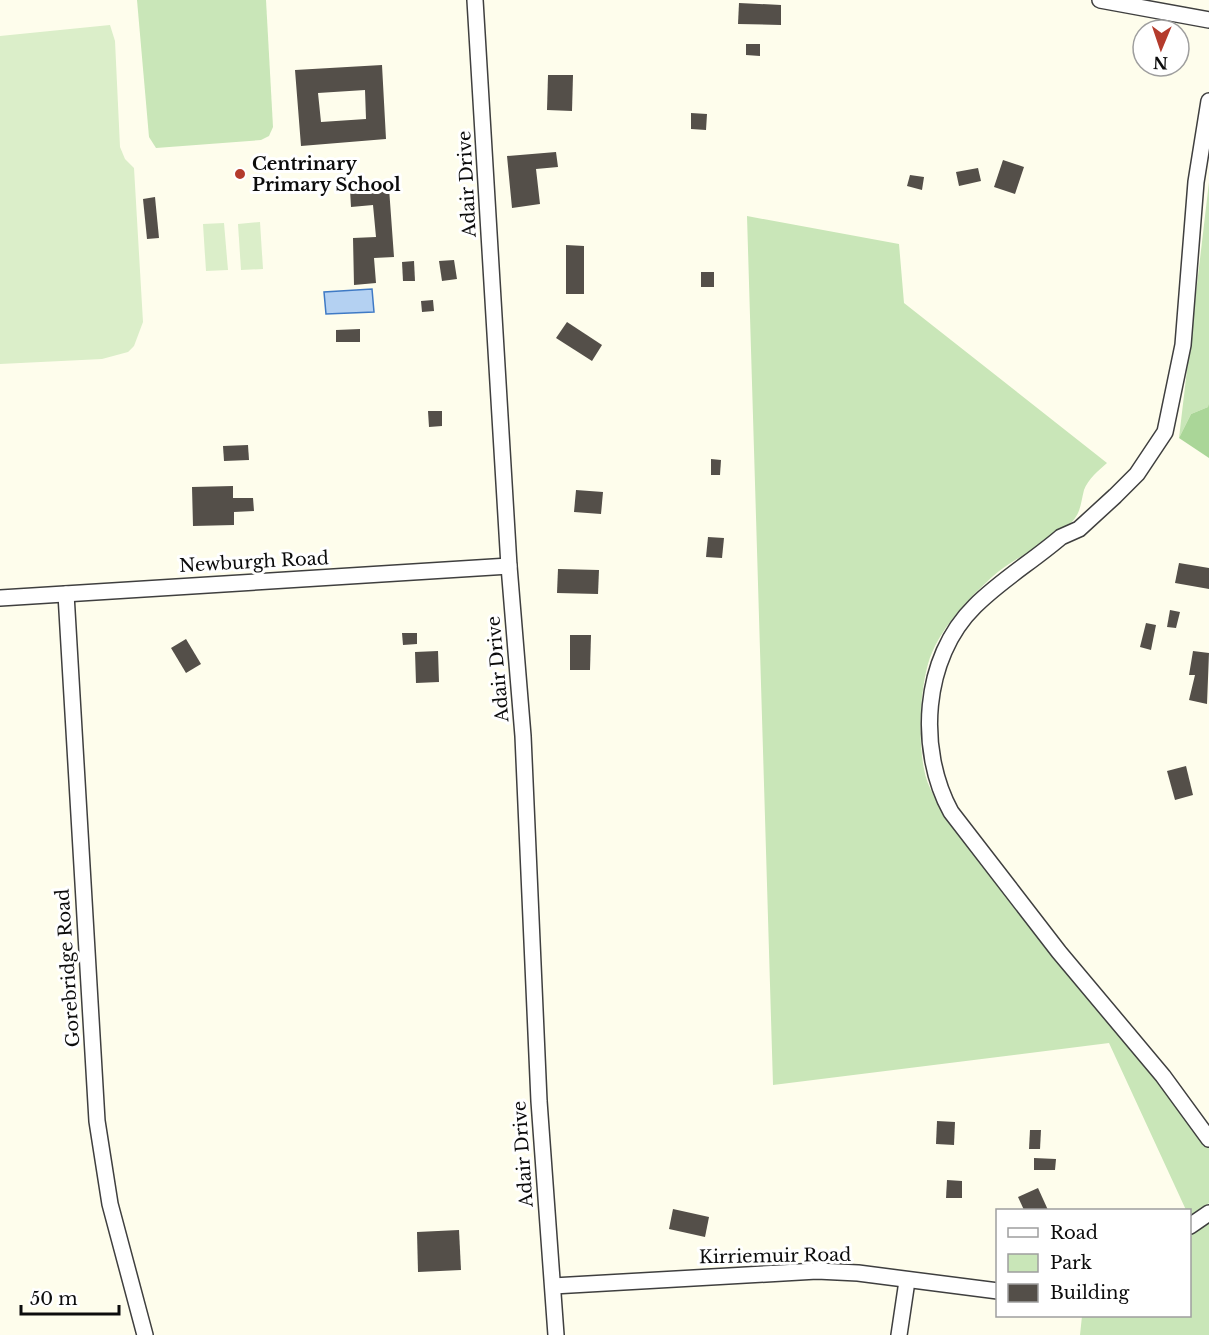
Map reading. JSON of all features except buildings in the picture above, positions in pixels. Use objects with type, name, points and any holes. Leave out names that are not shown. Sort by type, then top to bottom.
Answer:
[{"type":"street","name":"Adair Drive","points":[[475,0],[509,566],[523,736],[538,1101],[556,1335]]},
{"type":"street","points":[[1100,0],[1209,20]]},
{"type":"street","points":[[1209,101],[1196,182],[1183,345],[1165,432],[1137,474],[1115,496],[1078,529],[1061,537],[973,607],[951,639],[939,665],[930,720],[933,766],[939,790],[951,812],[1059,952],[1163,1076],[1209,1139]]},
{"type":"street","name":"Newburgh Road","points":[[0,598],[509,566]]},
{"type":"street","name":"Gorebridge Road","points":[[66,594],[97,1120],[110,1204],[145,1335]]},
{"type":"street","points":[[1191,1225],[1209,1213]]},
{"type":"street","name":"Kirriemuir Road","points":[[553,1286],[817,1271],[858,1273],[996,1291]]},
{"type":"street","points":[[899,1335],[907,1281]]},
{"type":"green space","points":[[137,0],[266,0],[273,127],[269,136],[261,140],[156,148],[149,137]]},
{"type":"green space","points":[[110,25],[115,41],[120,147],[125,159],[134,168],[143,322],[134,346],[128,352],[102,359],[0,364],[0,36]]},
{"type":"green space","points":[[1209,182],[1209,402],[1208,407],[1191,414],[1179,438]]},
{"type":"green space","points":[[747,216],[899,244],[904,303],[1107,463],[1086,486],[1079,510],[1072,522],[992,577],[963,606],[939,639],[928,664],[923,688],[922,757],[933,795],[947,818],[1209,1145],[1209,1203],[1191,1219],[1191,1209],[1186,1209],[1109,1043],[773,1085]]},
{"type":"green space","points":[[260,222],[263,269],[241,270],[238,224]]},
{"type":"green space","points":[[224,223],[228,270],[206,271],[203,224]]},
{"type":"green space","points":[[1209,402],[1209,458],[1179,438],[1191,414],[1208,407]]},
{"type":"green space","points":[[1206,1221],[1209,1222],[1209,1335],[1080,1335],[1082,1317],[1191,1317],[1191,1231]]},
{"type":"water","points":[[372,289],[374,312],[326,314],[324,292]]},
{"type":"place","name":"Centrinary Primary School","points":[[240,174]]}]
